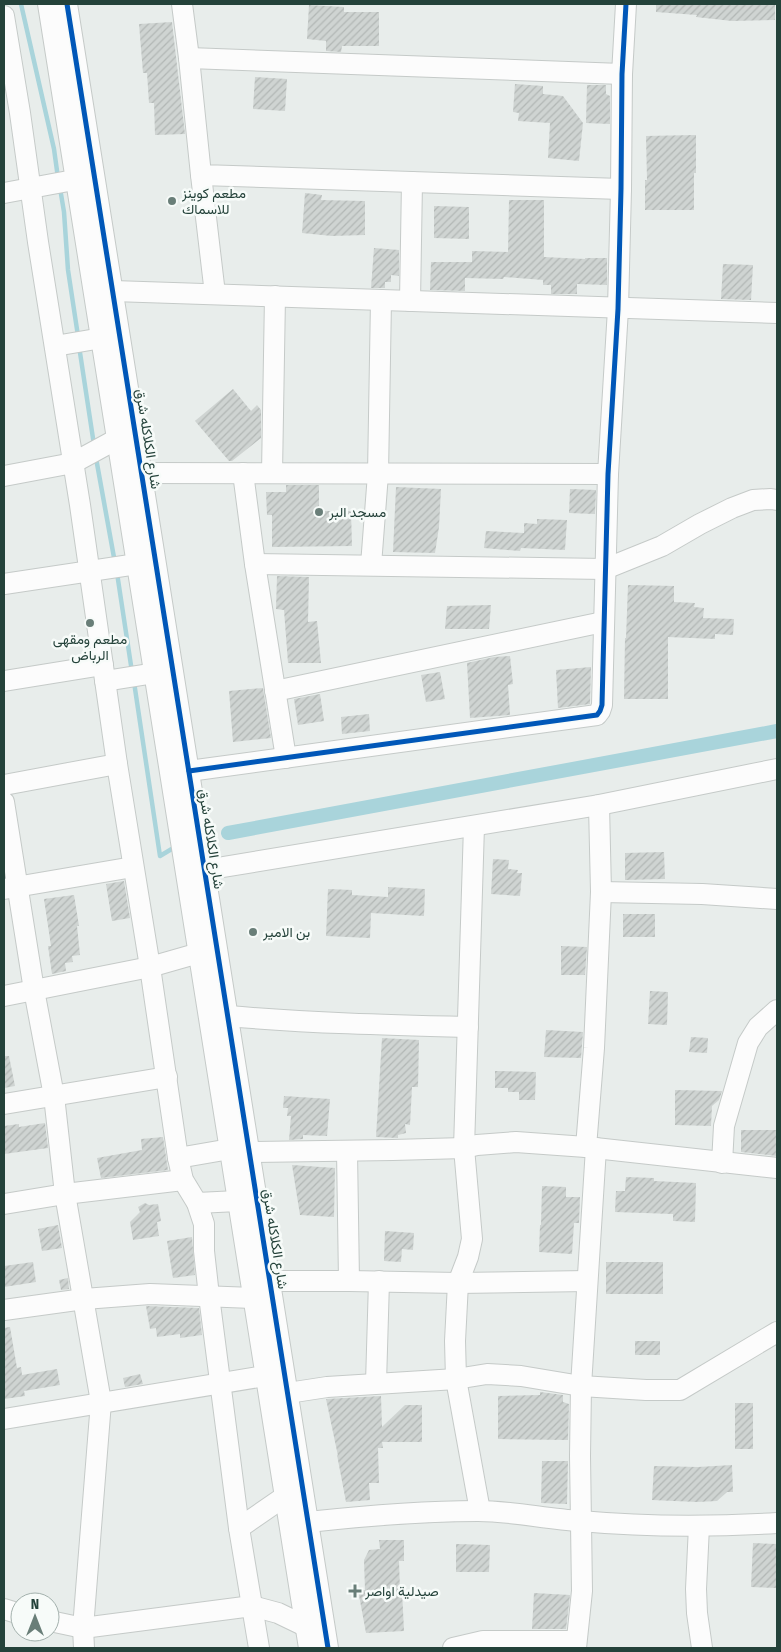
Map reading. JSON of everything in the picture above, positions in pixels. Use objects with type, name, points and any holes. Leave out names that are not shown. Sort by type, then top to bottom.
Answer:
[{"type":"street","name":"شارع الكلاكله شرق","points":[[48,4],[113,291],[205,870],[228,1016],[240,1151],[238,1201],[309,1648]]},
{"type":"street","name":"شارع الكلاكله شرق","points":[[67,4],[102,338],[137,564],[199,952],[240,1151],[270,1281],[328,1648]]},
{"type":"street","points":[[182,4],[215,294]]},
{"type":"street","points":[[189,771],[597,715],[600,711],[602,705],[608,474],[618,309],[622,74],[626,4]]},
{"type":"street","points":[[4,16],[12,115],[31,188],[132,867],[150,967],[178,1158],[182,1180],[197,1203],[204,1224],[208,1296],[239,1528],[259,1648]]},
{"type":"street","points":[[189,58],[622,74]]},
{"type":"street","points":[[201,175],[621,189]]},
{"type":"street","points":[[4,193],[86,178]]},
{"type":"street","points":[[410,301],[412,182]]},
{"type":"street","points":[[113,291],[777,314]]},
{"type":"street","points":[[272,473],[275,296]]},
{"type":"street","points":[[371,565],[378,474],[381,300]]},
{"type":"street","points":[[55,346],[102,338]]},
{"type":"street","points":[[4,476],[73,463],[118,439]]},
{"type":"street","points":[[141,473],[608,474]]},
{"type":"street","points":[[243,473],[286,758]]},
{"type":"street","points":[[256,564],[605,569],[662,546],[732,508],[753,500],[777,500]]},
{"type":"street","points":[[4,584],[137,564]]},
{"type":"street","points":[[275,691],[603,622]]},
{"type":"street","points":[[4,681],[104,673],[155,673]]},
{"type":"street","points":[[4,785],[117,764]]},
{"type":"street","points":[[205,870],[599,805],[777,769]]},
{"type":"street","points":[[4,802],[11,888],[34,990],[54,1096],[65,1194],[101,1402],[83,1628],[84,1648]]},
{"type":"street","points":[[453,1648],[483,1641],[576,1645],[582,1591],[581,1386],[588,1281],[594,1048],[601,892],[599,805]]},
{"type":"street","points":[[474,826],[464,1148],[472,1239],[468,1257],[458,1283],[455,1341],[456,1379],[480,1511]]},
{"type":"street","points":[[11,888],[132,867]]},
{"type":"street","points":[[601,892],[702,894],[777,899]]},
{"type":"street","points":[[4,996],[150,967],[199,952]]},
{"type":"street","points":[[722,1163],[724,1126],[748,1043],[768,1028],[777,1010]]},
{"type":"street","points":[[228,1016],[333,1024],[468,1027]]},
{"type":"street","points":[[4,1104],[167,1077]]},
{"type":"street","points":[[178,1158],[240,1151],[464,1148],[516,1142],[591,1147],[777,1168]]},
{"type":"street","points":[[347,1151],[349,1281]]},
{"type":"street","points":[[4,1204],[65,1194],[182,1180]]},
{"type":"street","points":[[197,1203],[238,1201]]},
{"type":"street","points":[[270,1281],[458,1283],[588,1281]]},
{"type":"street","points":[[376,1383],[379,1281]]},
{"type":"street","points":[[4,1310],[84,1299],[150,1294],[253,1298]]},
{"type":"street","points":[[268,1396],[327,1387],[456,1379],[487,1374],[521,1376],[581,1386],[680,1390],[777,1332]]},
{"type":"street","points":[[4,1419],[265,1376]]},
{"type":"street","points":[[239,1528],[284,1497]]},
{"type":"street","points":[[308,1522],[359,1516],[480,1511],[581,1521],[699,1526],[777,1523]]},
{"type":"street","points":[[699,1526],[696,1589],[702,1648]]},
{"type":"street","points":[[60,1623],[83,1628],[252,1606],[278,1613],[305,1626]]},
{"type":"building","points":[[656,4],[775,4],[775,20],[732,21],[696,17],[697,15],[656,12]]},
{"type":"building","points":[[309,5],[344,7],[344,12],[379,12],[379,46],[342,46],[341,52],[326,51],[326,41],[307,39]]},
{"type":"building","points":[[172,22],[185,134],[155,135],[154,103],[149,103],[147,73],[143,73],[139,24]]},
{"type":"building","points":[[255,77],[287,79],[285,111],[253,109]]},
{"type":"building","points":[[515,84],[543,86],[543,94],[563,96],[583,123],[579,161],[548,158],[550,123],[518,121],[519,113],[513,112]]},
{"type":"building","points":[[587,85],[606,85],[606,94],[610,96],[610,124],[586,123]]},
{"type":"building","points":[[696,135],[694,210],[645,210],[645,180],[647,180],[646,136]]},
{"type":"building","points":[[305,193],[322,195],[321,200],[365,201],[365,235],[332,236],[302,233]]},
{"type":"building","points":[[509,200],[544,200],[544,257],[607,258],[607,285],[577,284],[577,294],[551,294],[551,285],[543,285],[543,280],[504,277],[503,279],[465,278],[465,291],[430,290],[431,262],[472,262],[472,251],[508,252]]},
{"type":"building","points":[[434,206],[469,207],[469,239],[434,238]]},
{"type":"building","points":[[374,248],[399,250],[399,276],[391,275],[391,282],[385,282],[385,288],[371,288]]},
{"type":"building","points":[[723,264],[753,265],[751,300],[721,299]]},
{"type":"building","points":[[233,389],[251,411],[257,405],[261,410],[261,438],[232,461],[229,461],[195,421]]},
{"type":"building","points":[[286,485],[319,485],[319,511],[351,511],[352,546],[272,547],[272,515],[267,515],[266,492],[286,492]]},
{"type":"building","points":[[396,487],[441,489],[439,527],[435,553],[393,552]]},
{"type":"building","points":[[570,489],[596,490],[595,514],[569,513]]},
{"type":"building","points":[[537,519],[567,520],[565,550],[521,548],[520,551],[484,548],[486,531],[524,533],[524,523],[537,524]]},
{"type":"building","points":[[277,576],[309,577],[308,622],[317,621],[321,663],[288,663],[284,610],[276,609]]},
{"type":"building","points":[[628,585],[674,586],[674,602],[695,603],[694,607],[704,608],[703,618],[734,619],[733,635],[715,634],[715,639],[668,637],[668,699],[624,699]]},
{"type":"building","points":[[491,605],[489,629],[445,629],[447,606]]},
{"type":"building","points":[[510,656],[513,684],[508,685],[510,715],[470,718],[467,663],[494,657]]},
{"type":"building","points":[[591,667],[590,704],[558,708],[556,670]]},
{"type":"building","points":[[440,672],[445,699],[426,702],[421,675]]},
{"type":"building","points":[[263,688],[271,738],[233,742],[229,691]]},
{"type":"building","points":[[320,694],[324,721],[298,725],[294,699]]},
{"type":"building","points":[[369,714],[370,731],[342,734],[341,717]]},
{"type":"building","points":[[664,852],[665,879],[625,880],[625,853]]},
{"type":"building","points":[[493,859],[509,860],[508,869],[518,870],[517,873],[522,873],[520,896],[491,894]]},
{"type":"building","points":[[124,881],[130,918],[112,921],[106,884]]},
{"type":"building","points":[[388,887],[425,889],[424,916],[371,913],[370,938],[326,936],[328,889],[352,890],[352,895],[388,897]]},
{"type":"building","points":[[74,895],[79,926],[77,926],[80,955],[72,956],[73,962],[65,963],[66,971],[52,974],[48,946],[51,946],[44,899]]},
{"type":"building","points":[[623,914],[655,914],[655,937],[623,937]]},
{"type":"building","points":[[561,946],[587,947],[585,975],[561,975]]},
{"type":"building","points":[[650,991],[668,992],[667,1025],[648,1024]]},
{"type":"building","points":[[546,1030],[583,1032],[581,1058],[544,1057]]},
{"type":"building","points":[[691,1037],[708,1038],[707,1053],[689,1052]]},
{"type":"building","points":[[382,1038],[419,1040],[418,1087],[412,1087],[410,1125],[405,1124],[406,1133],[398,1135],[398,1138],[376,1137]]},
{"type":"building","points":[[4,1056],[9,1056],[15,1086],[4,1088]]},
{"type":"building","points":[[495,1071],[536,1072],[535,1100],[519,1100],[519,1092],[508,1092],[508,1088],[495,1088]]},
{"type":"building","points":[[675,1090],[722,1091],[719,1100],[712,1106],[711,1126],[675,1125]]},
{"type":"building","points":[[284,1096],[330,1099],[327,1136],[303,1135],[303,1139],[289,1140],[291,1116],[287,1116],[288,1108],[283,1108]]},
{"type":"building","points":[[45,1123],[48,1148],[4,1154],[4,1126],[19,1124],[19,1127]]},
{"type":"building","points":[[741,1130],[777,1130],[777,1156],[741,1152]]},
{"type":"building","points":[[163,1137],[168,1170],[101,1178],[97,1158],[142,1150],[141,1139]]},
{"type":"building","points":[[292,1165],[335,1168],[334,1217],[300,1215]]},
{"type":"building","points":[[626,1177],[654,1178],[654,1181],[696,1183],[695,1222],[673,1221],[673,1214],[615,1212],[616,1191],[625,1191]]},
{"type":"building","points":[[542,1186],[566,1187],[566,1197],[580,1197],[579,1223],[574,1223],[572,1254],[539,1252]]},
{"type":"building","points":[[145,1203],[149,1205],[158,1204],[161,1221],[157,1222],[159,1236],[133,1240],[130,1222],[140,1212],[138,1207]]},
{"type":"building","points":[[58,1225],[62,1248],[42,1251],[38,1229]]},
{"type":"building","points":[[385,1231],[414,1233],[413,1250],[402,1249],[401,1262],[384,1261]]},
{"type":"building","points":[[192,1237],[195,1275],[173,1278],[167,1241]]},
{"type":"building","points":[[33,1262],[36,1282],[4,1287],[4,1266]]},
{"type":"building","points":[[606,1262],[663,1262],[663,1294],[606,1294]]},
{"type":"building","points":[[68,1278],[69,1289],[61,1290],[59,1280]]},
{"type":"building","points":[[146,1306],[199,1308],[202,1335],[180,1338],[180,1334],[157,1337],[156,1328],[150,1329]]},
{"type":"building","points":[[10,1327],[17,1368],[21,1367],[22,1375],[57,1369],[60,1385],[24,1391],[25,1396],[4,1399],[4,1328]]},
{"type":"building","points":[[635,1341],[660,1341],[660,1355],[635,1355]]},
{"type":"building","points":[[140,1374],[143,1384],[125,1387],[123,1378]]},
{"type":"building","points":[[540,1392],[563,1395],[563,1402],[569,1404],[568,1440],[498,1439],[498,1396],[540,1395]]},
{"type":"building","points":[[381,1396],[382,1427],[405,1405],[422,1405],[422,1442],[382,1442],[383,1448],[378,1448],[379,1483],[369,1483],[370,1500],[346,1502],[326,1399]]},
{"type":"building","points":[[735,1403],[753,1403],[753,1449],[735,1449]]},
{"type":"building","points":[[542,1461],[568,1461],[567,1504],[541,1503]]},
{"type":"building","points":[[732,1465],[733,1492],[727,1492],[717,1501],[652,1500],[654,1466],[698,1467]]},
{"type":"building","points":[[379,1540],[404,1540],[404,1561],[399,1561],[404,1631],[366,1633],[358,1590],[365,1590],[364,1560],[369,1550],[380,1549]]},
{"type":"building","points":[[753,1543],[777,1544],[777,1588],[751,1587]]},
{"type":"building","points":[[456,1544],[490,1545],[489,1572],[456,1572]]},
{"type":"building","points":[[534,1593],[570,1595],[566,1629],[532,1629]]},
{"type":"waterway","points":[[21,4],[54,149],[58,178]]},
{"type":"waterway","points":[[60,188],[64,212],[68,270],[78,336]]},
{"type":"waterway","points":[[79,346],[94,445]]},
{"type":"waterway","points":[[96,458],[115,563]]},
{"type":"waterway","points":[[117,573],[132,672]]},
{"type":"waterway","points":[[134,682],[160,856],[175,847]]},
{"type":"waterway","points":[[228,833],[777,731]]},
{"type":"cycle path","points":[[67,4],[328,1648]]},
{"type":"cycle path","points":[[189,771],[597,715],[600,711],[602,705],[608,474],[618,309],[622,74],[626,4]]},
{"type":"place","name":"مطعم كوينز للاسماك","points":[[172,201]]},
{"type":"place","name":"مسجد البر","points":[[319,512]]},
{"type":"place","name":"مطعم ومقهى الرباض","points":[[90,623]]},
{"type":"place","name":"بن الامير","points":[[253,932]]},
{"type":"place","name":"صيدلية اواصر","points":[[355,1591]]}]
